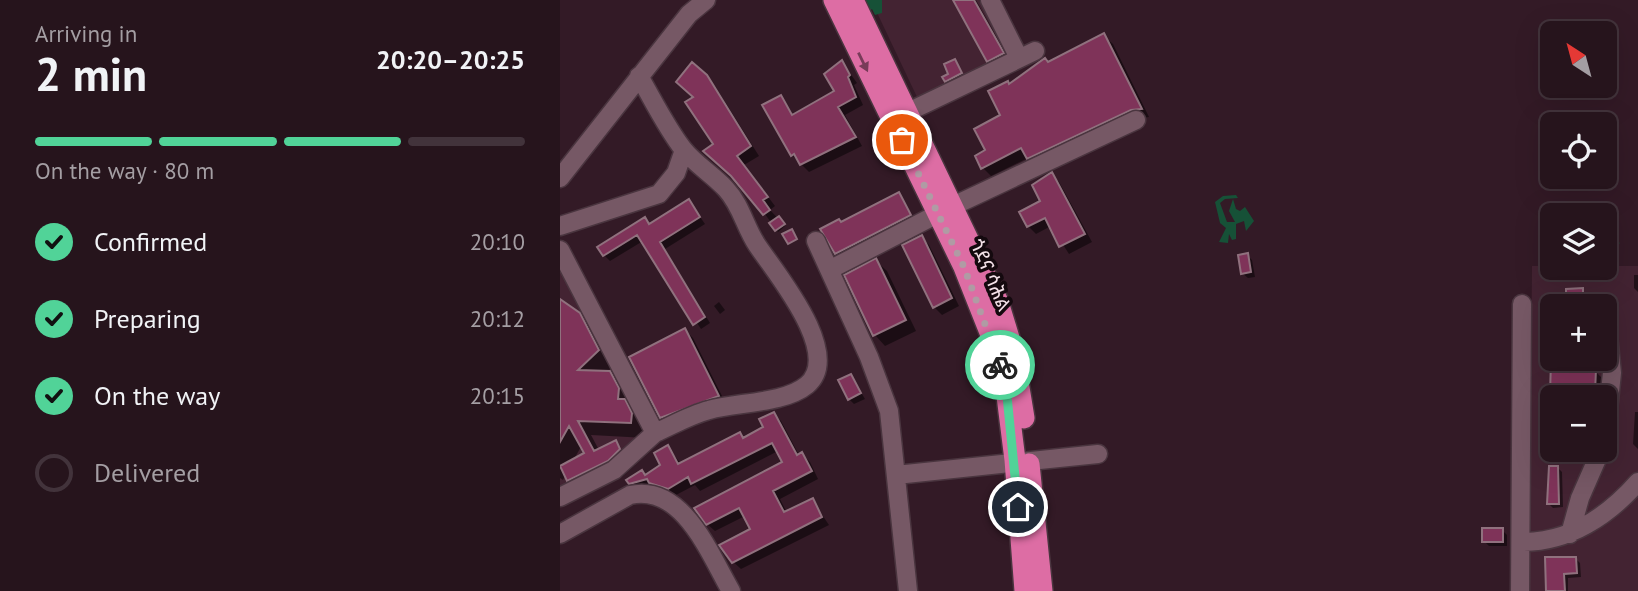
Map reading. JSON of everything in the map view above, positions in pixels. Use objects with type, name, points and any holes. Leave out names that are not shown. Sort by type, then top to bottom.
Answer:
[{"type":"highway","name":"ጎደና ሳሕል","points":[[834,0],[946,210],[999,302],[1021,387],[1025,591]]},
{"type":"highway","name":"ጎደና ሳሕል","points":[[853,0],[908,112],[946,210]]},
{"type":"highway","name":"ጎደና ሳሕል","points":[[1022,460],[1042,591]]},
{"type":"street","points":[[560,178],[689,14],[706,0]]},
{"type":"street","points":[[908,112],[1027,55],[990,0]]},
{"type":"street","points":[[560,497],[614,470],[655,433],[712,409],[735,407],[794,392],[806,386],[814,377],[817,362],[815,338],[780,275],[755,243],[735,201],[684,150],[639,76]]},
{"type":"street","points":[[831,269],[946,210],[1136,120]]},
{"type":"street","points":[[560,226],[659,194],[676,173],[684,150]]},
{"type":"street","points":[[816,241],[831,269],[890,411],[908,591]]},
{"type":"street","points":[[560,250],[655,433]]},
{"type":"street","points":[[1520,591],[1523,542],[1522,304]]},
{"type":"street","points":[[896,475],[1098,454]]},
{"type":"street","points":[[1570,534],[1580,498],[1596,462]]},
{"type":"street","points":[[1523,542],[1542,542],[1570,534],[1623,498],[1638,482]]},
{"type":"street","points":[[560,534],[630,495],[641,492],[659,497],[690,521],[731,591]]},
{"type":"shaded area","points":[[871,0],[979,0],[1007,56],[921,99],[917,97]]},
{"type":"shaded area","points":[[560,266],[649,428],[626,455],[570,485],[560,486]]},
{"type":"shaded area","points":[[1532,266],[1540,266],[1540,280],[1617,280],[1617,266],[1638,266],[1638,591],[1529,591]]},
{"type":"green space","points":[[857,0],[882,0],[882,13],[875,15],[872,9],[869,12]]},
{"type":"green space","points":[[1236,195],[1238,198],[1225,199],[1220,203],[1227,222],[1235,222],[1229,211],[1233,199],[1236,209],[1240,211],[1245,207],[1254,221],[1246,231],[1244,221],[1236,224],[1236,239],[1232,240],[1229,234],[1228,243],[1219,242],[1226,228],[1220,223],[1215,202],[1223,196]]},
{"type":"building","points":[[953,0],[974,0],[1004,53],[987,62]]},
{"type":"building","points":[[1104,33],[1142,109],[1131,110],[1027,159],[1021,148],[981,169],[975,156],[985,150],[974,129],[1000,115],[988,91],[1008,81],[1009,84],[1045,58],[1048,62]]},
{"type":"building","points":[[955,59],[962,73],[945,82],[942,77],[948,74],[944,64]]},
{"type":"building","points":[[842,60],[850,75],[848,77],[856,97],[838,107],[856,137],[800,165],[794,154],[791,156],[762,105],[781,95],[792,115],[834,91],[824,74]]},
{"type":"building","points":[[692,62],[707,75],[751,146],[737,156],[768,197],[763,200],[770,210],[763,215],[731,176],[703,151],[713,144],[685,102],[693,97],[676,82]]},
{"type":"building","points":[[1052,172],[1085,234],[1059,247],[1045,218],[1027,227],[1019,212],[1040,201],[1032,185]]},
{"type":"building","points":[[899,192],[911,215],[835,254],[820,229],[839,219],[841,222]]},
{"type":"building","points":[[689,199],[700,217],[660,242],[705,317],[693,325],[637,235],[603,256],[597,247],[645,217],[649,224]]},
{"type":"building","points":[[779,216],[785,224],[775,231],[769,223]]},
{"type":"building","points":[[792,229],[797,239],[788,244],[782,234]]},
{"type":"building","points":[[922,235],[952,298],[933,308],[902,245]]},
{"type":"building","points":[[1248,253],[1251,272],[1241,274],[1238,255]]},
{"type":"building","points":[[876,258],[906,320],[873,336],[844,275]]},
{"type":"building","points":[[1583,288],[1583,294],[1566,294],[1566,289]]},
{"type":"building","points":[[560,299],[580,313],[599,350],[578,370],[610,371],[619,388],[618,399],[625,399],[632,413],[631,423],[578,421],[594,451],[616,440],[620,449],[608,461],[567,481],[560,466],[584,453],[569,426],[560,442]]},
{"type":"building","points":[[685,328],[719,396],[660,418],[629,357]]},
{"type":"building","points":[[1551,371],[1596,371],[1595,385],[1550,385]]},
{"type":"building","points":[[851,374],[861,393],[848,400],[838,380]]},
{"type":"building","points":[[774,412],[797,455],[802,452],[812,471],[773,491],[784,512],[813,498],[822,517],[732,563],[719,545],[750,529],[739,508],[706,525],[694,508],[782,462],[772,443],[691,484],[688,477],[668,489],[649,483],[647,479],[629,484],[626,480],[642,470],[645,475],[660,465],[654,453],[668,445],[678,464],[740,432],[743,438],[763,427],[759,419]]},
{"type":"building","points":[[1549,466],[1558,466],[1559,504],[1547,504]]},
{"type":"building","points":[[1482,528],[1503,528],[1503,542],[1482,542]]},
{"type":"building","points":[[1545,557],[1576,557],[1577,573],[1564,574],[1565,591],[1546,591]]},
{"type":"way so far","points":[[902,140],[982,308],[1000,365]]},
{"type":"route","points":[[1000,365],[1007,396],[1018,507]]}]
